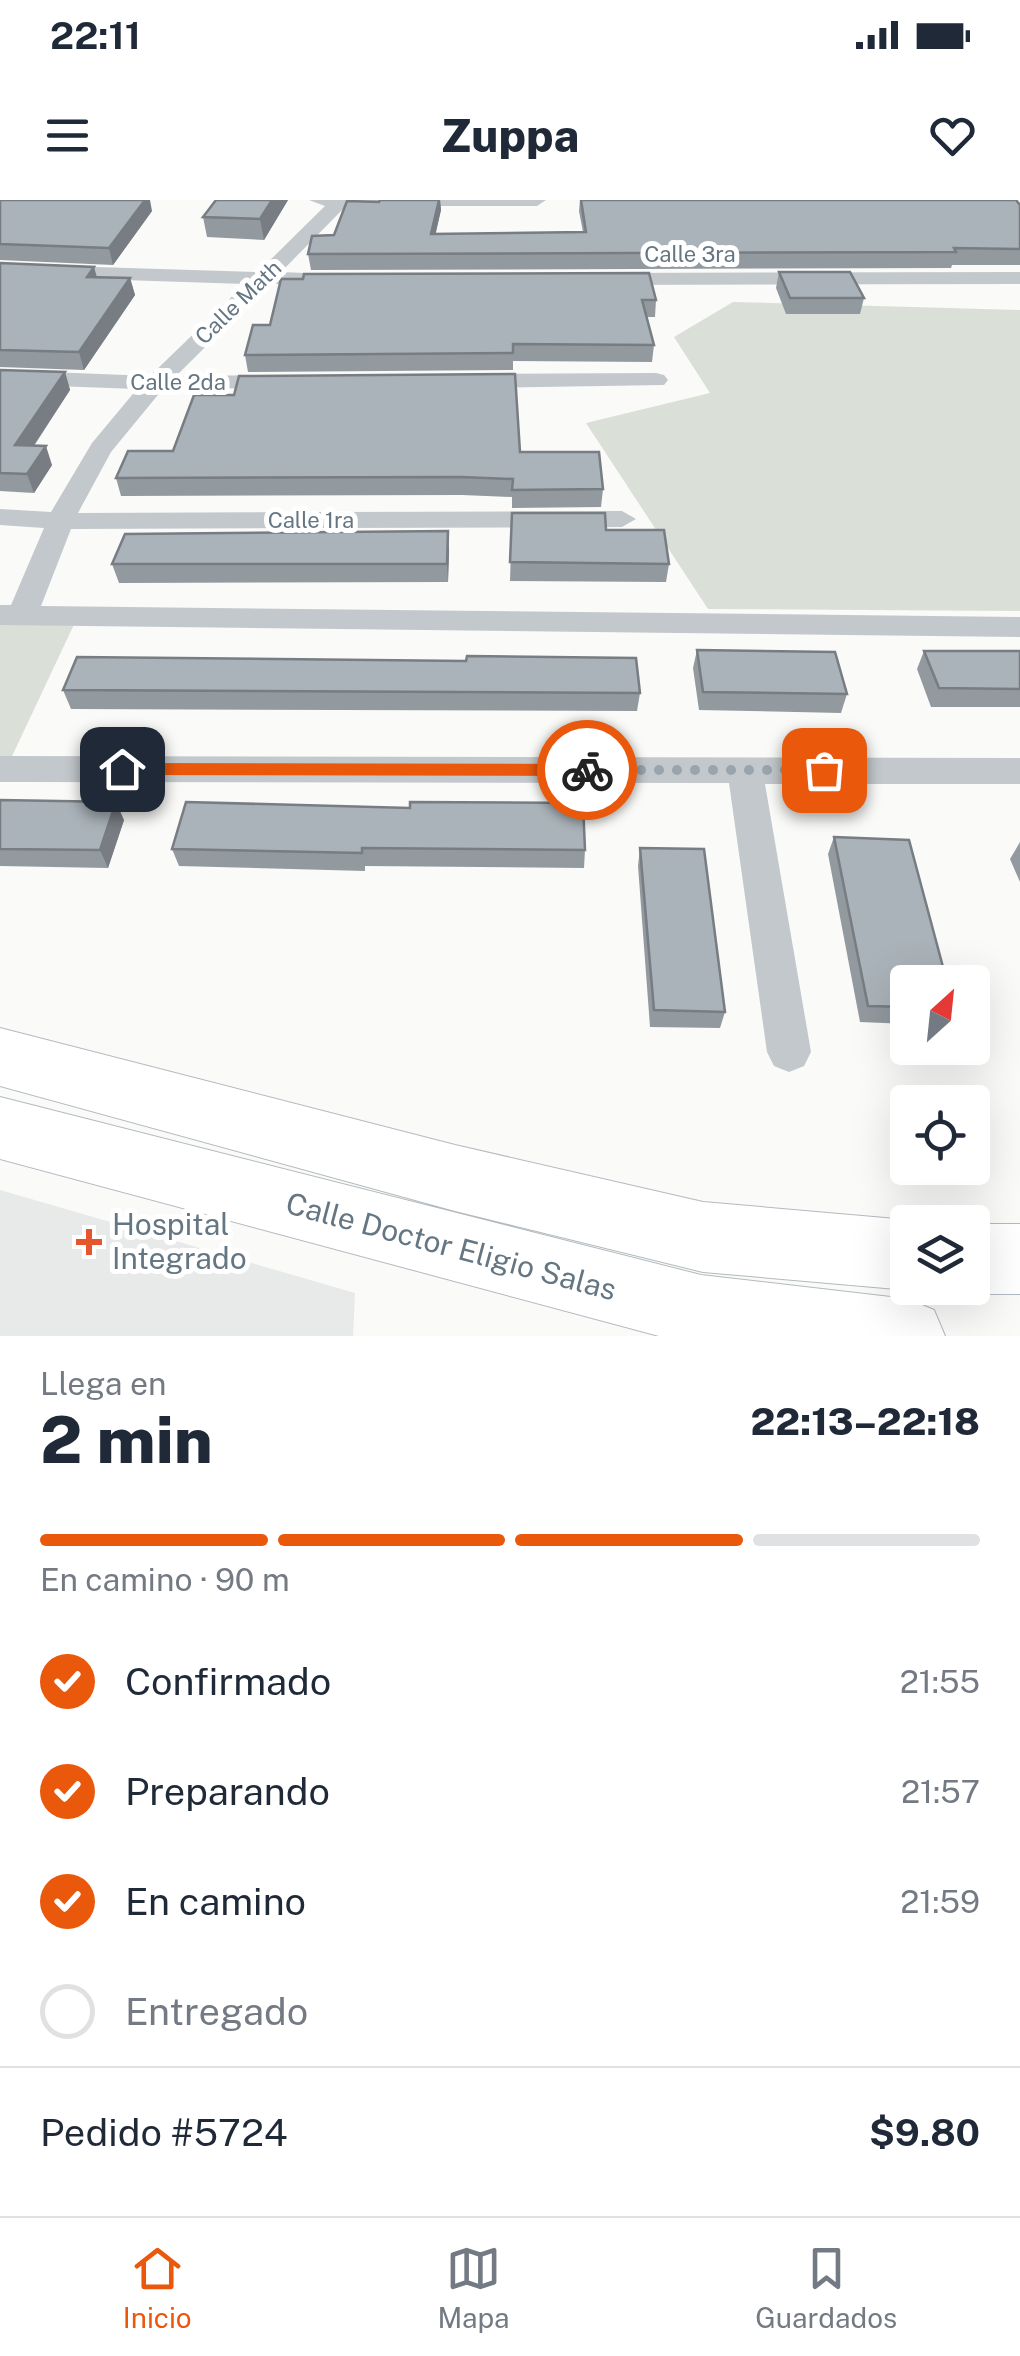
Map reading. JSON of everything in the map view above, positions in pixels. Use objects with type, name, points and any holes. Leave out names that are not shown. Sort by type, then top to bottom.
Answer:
[{"type":"street","points":[[308,200],[536,200]]},
{"type":"street","name":"Calle Math","points":[[11,615],[99,452],[154,383],[341,201]]},
{"type":"street","points":[[0,270],[360,280]]},
{"type":"street","name":"Calle 3ra","points":[[580,280],[1020,278]]},
{"type":"street","name":"Calle 2da","points":[[0,377],[154,383],[308,382]]},
{"type":"street","points":[[444,381],[656,380]]},
{"type":"street","name":"Calle 1ra","points":[[0,517],[63,521],[622,518]]},
{"type":"street","points":[[11,615],[1020,627]]},
{"type":"street","points":[[0,769],[1020,770]]},
{"type":"street","points":[[745,770],[789,1052]]},
{"type":"street","points":[[0,1057],[455,1178],[703,1236],[890,1253]]},
{"type":"street","name":"Calle Doctor Eligio Salas","points":[[0,1128],[701,1311],[908,1336]]},
{"type":"street","points":[[990,1259],[1020,1260]]},
{"type":"shaded area","points":[[733,302],[1020,310],[1020,611],[708,609],[586,423],[710,393],[674,337]]},
{"type":"shaded area","points":[[0,616],[78,616],[6,769],[0,769]]},
{"type":"shaded area","name":"Hospital Integrado","points":[[0,1190],[355,1293],[353,1336],[0,1336]]},
{"type":"building","points":[[0,200],[145,200],[109,248],[0,244]]},
{"type":"building","points":[[216,200],[272,200],[260,219],[203,217]]},
{"type":"building","points":[[439,200],[431,234],[586,232],[581,200],[1016,200],[1020,205],[1020,249],[308,254],[312,236],[334,235],[347,201]]},
{"type":"building","points":[[0,263],[94,267],[87,277],[130,278],[79,352],[0,350]]},
{"type":"building","points":[[779,272],[850,272],[864,298],[790,298]]},
{"type":"building","points":[[649,273],[656,300],[642,300],[654,345],[513,344],[513,353],[245,355],[253,325],[270,325],[281,279],[303,279],[304,274]]},
{"type":"building","points":[[0,370],[65,372],[15,445],[46,446],[27,474],[0,473]]},
{"type":"building","points":[[515,374],[520,452],[599,452],[603,489],[512,490],[513,479],[461,477],[116,478],[128,451],[173,451],[194,395],[234,395],[239,376]]},
{"type":"building","points":[[512,513],[605,513],[606,530],[664,530],[669,564],[510,562]]},
{"type":"building","points":[[448,531],[447,564],[112,564],[125,534]]},
{"type":"building","points":[[697,650],[835,652],[847,694],[703,692]]},
{"type":"building","points":[[924,651],[1020,651],[1020,689],[939,688]]},
{"type":"building","points":[[467,656],[636,658],[640,693],[63,690],[77,657],[466,661]]},
{"type":"building","points":[[0,800],[116,802],[100,850],[0,849]]},
{"type":"building","points":[[186,802],[410,808],[410,802],[583,803],[585,850],[362,848],[362,853],[172,849]]},
{"type":"building","points":[[834,837],[909,840],[942,965],[890,965],[890,1007],[868,1006]]},
{"type":"building","points":[[640,848],[704,849],[725,1012],[654,1010]]},
{"type":"way so far","points":[[587,770],[824,770]]},
{"type":"place","name":"Hospital Integrado","points":[[89,1242]]},
{"type":"route","points":[[122,769],[587,770]]}]
